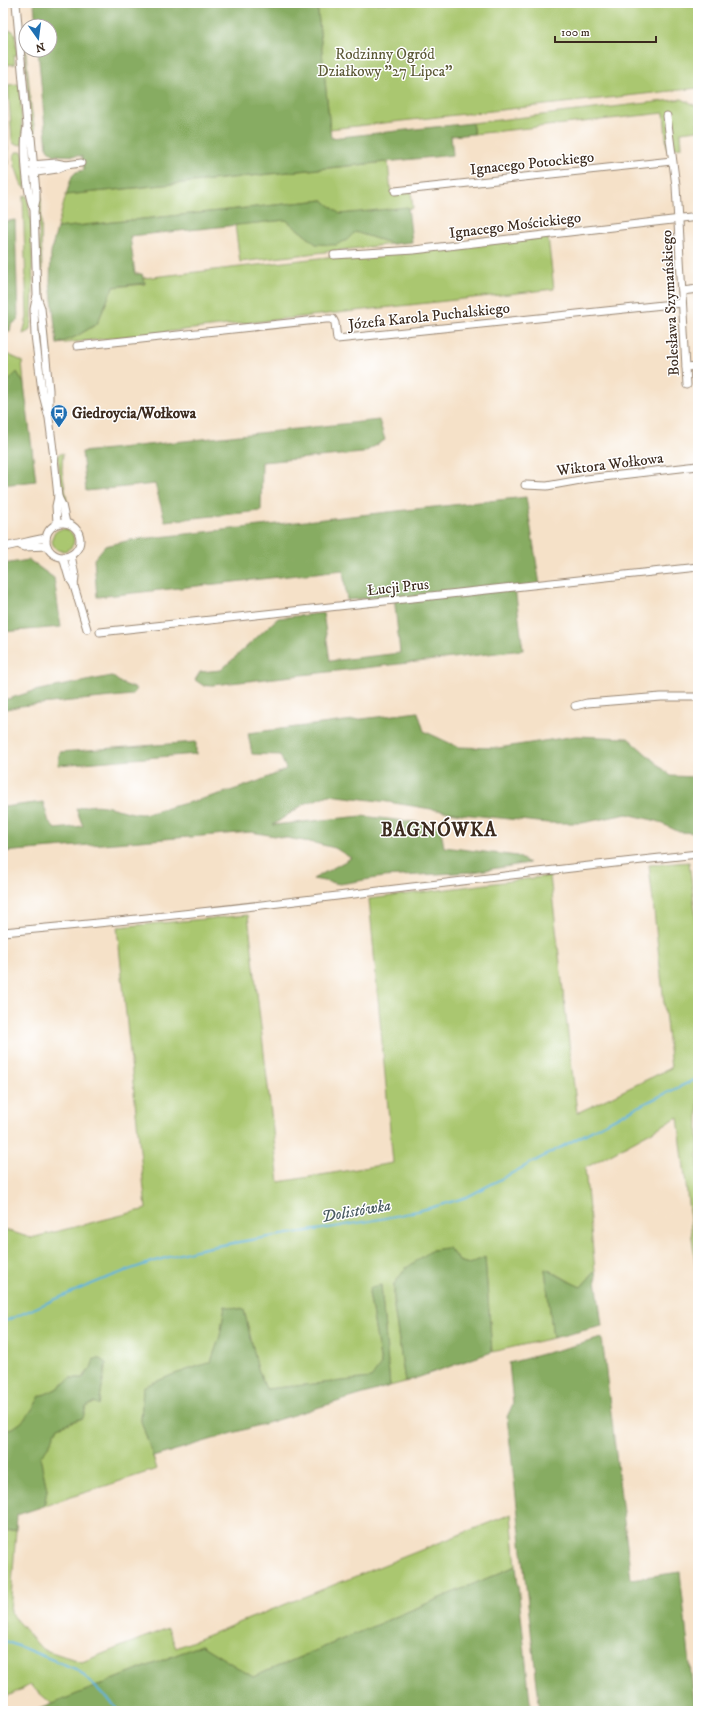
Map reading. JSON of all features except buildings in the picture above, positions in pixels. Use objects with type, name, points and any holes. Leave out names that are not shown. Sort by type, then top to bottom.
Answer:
[{"type":"street","points":[[16,3],[27,126],[24,138],[31,173],[30,201],[34,209],[37,295],[34,309],[35,339],[42,391],[49,418],[58,497],[56,506],[57,523]]},
{"type":"street","points":[[667,116],[676,186],[678,219]]},
{"type":"street","name":"Ignacego Potockiego","points":[[395,191],[672,161]]},
{"type":"street","points":[[30,165],[56,163],[66,165],[81,163]]},
{"type":"street","points":[[31,173],[57,170],[66,165]]},
{"type":"street","name":"Ignacego Mościckiego","points":[[334,255],[414,250],[698,217]]},
{"type":"street","name":"Bolesława Szymańskiego","points":[[678,219],[687,385]]},
{"type":"street","points":[[682,291],[698,289]]},
{"type":"street","points":[[37,295],[41,308],[50,401],[49,418]]},
{"type":"street","name":"Józefa Karola Puchalskiego","points":[[77,346],[326,318],[333,319],[337,339],[682,304]]},
{"type":"street","points":[[35,339],[43,338]]},
{"type":"street","points":[[686,367],[698,366]]},
{"type":"street","name":"Wiktora Wołkowa","points":[[525,485],[547,486],[586,479],[698,466]]},
{"type":"street","points":[[58,497],[62,505],[66,523]]},
{"type":"street","points":[[57,523],[66,523],[74,526],[80,537],[78,547],[71,555],[63,557],[53,554],[47,546],[46,538],[49,529],[57,523]]},
{"type":"street","points":[[3,547],[46,538]]},
{"type":"street","points":[[20,544],[24,547],[47,546]]},
{"type":"street","points":[[71,555],[74,586],[87,629]]},
{"type":"street","points":[[63,557],[69,578],[74,586]]},
{"type":"street","name":"Łucji Prus","points":[[100,632],[698,568]]},
{"type":"street","points":[[575,706],[587,703],[661,697],[698,697]]},
{"type":"street","points":[[3,932],[127,921],[581,866],[698,854]]},
{"type":"green space","points":[[34,3],[317,3],[331,138],[472,123],[474,134],[451,136],[453,155],[66,195],[72,176],[76,172],[84,170],[82,156],[54,155],[47,149],[39,58],[58,58],[58,18],[35,18]]},
{"type":"green space","name":"Rodzinny Ogród Działkowy \"27 Lipca\"","points":[[317,3],[698,3],[698,88],[330,129]]},
{"type":"green space","points":[[3,29],[13,31],[15,33],[17,55],[14,55],[15,64],[6,65]]},
{"type":"green space","points":[[25,58],[26,58],[31,107],[37,144],[34,144]]},
{"type":"green space","points":[[8,85],[20,85],[23,145],[14,144],[12,140]]},
{"type":"green space","points":[[3,87],[9,164],[3,165]]},
{"type":"green space","points":[[682,99],[698,107],[698,130],[681,132],[682,147],[667,149],[664,113],[474,134],[472,123]]},
{"type":"green space","points":[[16,152],[23,152],[26,188],[22,186],[15,166],[14,156]]},
{"type":"green space","points":[[388,162],[391,193],[411,191],[413,208],[340,214],[323,200],[57,228],[66,195]]},
{"type":"green space","points":[[41,193],[42,283],[51,360],[49,359],[40,282],[38,194]]},
{"type":"green space","points":[[27,195],[31,223],[33,284],[32,323],[29,331],[23,334],[27,317],[23,199],[24,196]]},
{"type":"green space","points":[[323,200],[340,214],[408,207],[412,242],[393,244],[355,232],[347,240],[336,245],[316,244],[286,220],[130,236],[135,274],[142,274],[145,283],[113,287],[97,324],[75,337],[57,344],[50,282],[51,252],[57,228]]},
{"type":"green space","points":[[15,220],[18,320],[11,325],[10,331],[3,332],[3,222]]},
{"type":"green space","points":[[286,220],[316,244],[347,240],[355,232],[393,244],[240,262],[235,225]]},
{"type":"green space","points":[[548,237],[554,289],[57,344],[75,337],[97,324],[113,287],[145,284],[144,278],[345,255]]},
{"type":"green space","points":[[3,352],[22,361],[24,384],[17,372],[3,386]]},
{"type":"green space","points":[[17,372],[24,384],[36,481],[3,485],[3,386]]},
{"type":"green space","points":[[379,420],[385,440],[363,453],[262,462],[261,511],[165,521],[155,484],[86,491],[82,452]]},
{"type":"green space","points":[[63,453],[62,470],[68,508],[65,508],[60,485],[58,455]]},
{"type":"green space","points":[[526,497],[540,585],[515,588],[523,650],[204,686],[195,680],[200,672],[221,670],[278,618],[323,613],[330,661],[400,653],[394,596],[347,600],[343,570],[97,597],[94,559],[105,546],[131,540]]},
{"type":"green space","points":[[63,529],[71,532],[74,540],[71,548],[63,551],[55,548],[52,540],[55,532]]},
{"type":"green space","points":[[29,560],[54,578],[61,627],[3,632],[3,564]]},
{"type":"green space","points":[[112,676],[121,683],[137,689],[132,695],[20,706],[3,710],[3,698],[8,699],[34,691]]},
{"type":"green space","points":[[418,712],[424,731],[458,747],[498,748],[576,736],[628,738],[671,776],[698,777],[698,833],[679,832],[657,821],[627,814],[582,823],[548,823],[462,814],[388,802],[329,795],[304,804],[273,825],[362,816],[440,825],[444,847],[517,856],[529,863],[473,872],[383,877],[340,884],[313,879],[351,858],[335,848],[310,842],[251,832],[3,852],[3,807],[43,802],[49,822],[55,829],[83,826],[76,809],[86,806],[102,806],[132,813],[145,814],[230,791],[286,769],[280,755],[252,754],[248,733]]},
{"type":"green space","points":[[196,742],[196,754],[58,765],[60,752]]},
{"type":"green space","points":[[689,862],[698,934],[698,1288],[678,1117],[585,1168],[595,1271],[581,1287],[545,1269],[553,1338],[492,1352],[485,1258],[469,1264],[459,1261],[449,1248],[432,1250],[394,1284],[394,1307],[405,1382],[390,1386],[381,1285],[369,1292],[381,1365],[372,1378],[266,1389],[258,1369],[244,1310],[225,1306],[220,1336],[211,1362],[172,1375],[143,1387],[141,1421],[157,1469],[44,1506],[47,1490],[40,1457],[50,1444],[58,1427],[83,1418],[86,1407],[96,1402],[99,1405],[106,1363],[91,1368],[82,1378],[70,1378],[56,1389],[40,1396],[30,1413],[21,1423],[9,1429],[3,1430],[3,1229],[31,1238],[146,1209],[117,927],[248,915],[279,1182],[393,1163],[369,899],[550,876],[577,1113],[671,1068],[649,865]]},
{"type":"green space","points":[[449,1248],[459,1261],[469,1264],[485,1257],[492,1352],[405,1382],[394,1307],[394,1284],[405,1269],[422,1257],[432,1250]]},
{"type":"green space","points":[[545,1269],[581,1287],[595,1271],[602,1326],[553,1338]]},
{"type":"green space","points":[[381,1285],[390,1386],[153,1457],[141,1421],[143,1387],[172,1375],[211,1362],[220,1336],[225,1306],[244,1310],[258,1369],[266,1389],[371,1378],[381,1364],[369,1292],[371,1287]]},
{"type":"green space","points":[[602,1338],[631,1579],[680,1572],[695,1711],[540,1711],[507,1417],[513,1404],[509,1363]]},
{"type":"green space","points":[[94,1359],[100,1359],[106,1363],[99,1405],[95,1402],[86,1407],[83,1418],[58,1427],[50,1444],[40,1457],[47,1490],[44,1506],[17,1515],[16,1530],[5,1531],[3,1533],[3,1430],[9,1429],[21,1423],[30,1413],[40,1396],[56,1389],[70,1378],[83,1378],[91,1368]]},
{"type":"green space","points":[[511,1514],[516,1566],[253,1677],[201,1645],[52,1704],[30,1685],[6,1697],[3,1691],[3,1533],[5,1531],[16,1530],[10,1613],[42,1649],[82,1662],[168,1628],[176,1648]]},
{"type":"green space","points":[[516,1566],[531,1711],[34,1711],[201,1645],[253,1677]]},
{"type":"waterway","name":"Dolistówka","points":[[3,1322],[122,1272],[171,1256],[230,1243],[367,1222],[434,1207],[467,1197],[627,1112],[698,1078]]},
{"type":"waterway","name":"Dolistówka","points":[[3,1640],[78,1670],[120,1711]]},
{"type":"place","name":"Giedroycia/Wołkowa","points":[[59,428]]},
{"type":"district","name":"BAGNÓWKA","points":[[439,829]]}]
